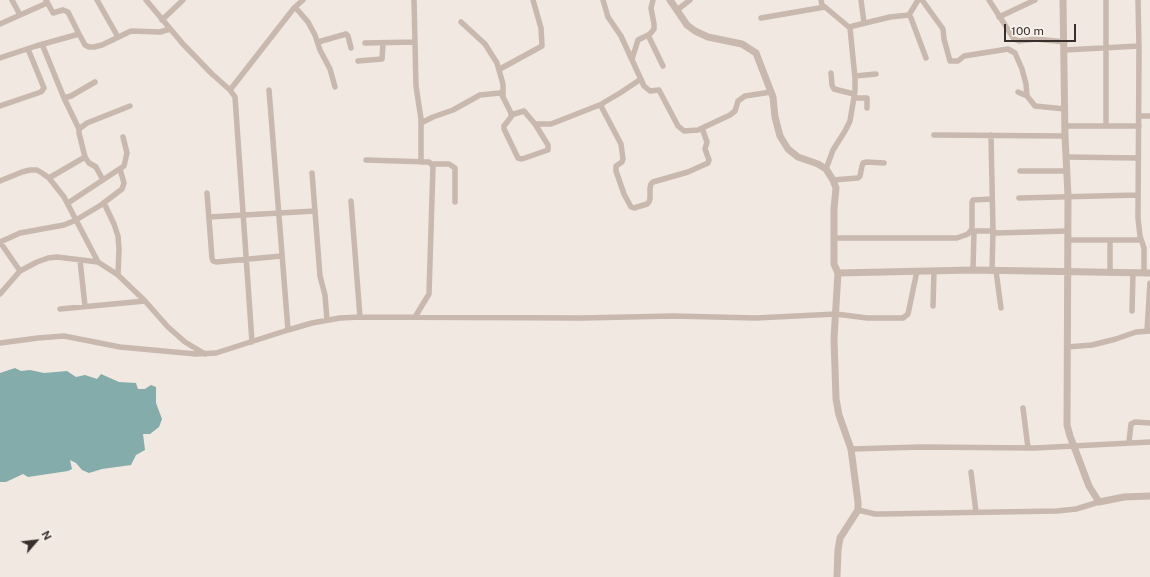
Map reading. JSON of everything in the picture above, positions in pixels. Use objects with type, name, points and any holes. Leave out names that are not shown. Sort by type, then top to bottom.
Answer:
[{"type":"street","points":[[12,0],[20,15]]},
{"type":"street","points":[[96,0],[118,37]]},
{"type":"street","points":[[146,0],[170,29],[212,74],[230,90],[235,97],[252,342]]},
{"type":"street","points":[[162,20],[183,0]]},
{"type":"street","points":[[230,90],[296,6],[303,0]]},
{"type":"street","points":[[414,0],[416,86],[421,123],[421,162]]},
{"type":"street","points":[[500,69],[542,46],[541,28],[533,0]]},
{"type":"street","points":[[603,0],[608,17],[621,36],[644,86],[650,91],[657,90],[660,92],[681,129],[684,131],[692,131],[702,128],[733,113],[738,101],[745,96],[771,92]]},
{"type":"street","points":[[632,58],[638,40],[652,32],[654,26],[651,8],[653,0]]},
{"type":"street","points":[[670,0],[687,25],[695,31],[708,37],[742,44],[756,53],[771,92],[780,136],[788,149],[798,157],[818,164],[826,169],[836,188],[834,238],[834,264],[838,273],[834,338],[836,399],[839,416],[851,449],[858,502],[858,510],[840,538],[837,577]]},
{"type":"street","points":[[677,10],[690,0]]},
{"type":"street","points":[[821,0],[822,5],[825,8],[849,27],[851,33],[855,76],[854,96],[850,121],[846,131],[830,155],[826,169]]},
{"type":"street","points":[[861,0],[864,23]]},
{"type":"street","points":[[909,15],[918,0]]},
{"type":"street","points":[[922,0],[944,29],[944,39],[950,61],[958,61],[964,56],[1008,49],[1017,40]]},
{"type":"street","points":[[989,0],[1012,36],[1017,40],[1036,39],[1064,42]]},
{"type":"street","points":[[999,17],[1035,0]]},
{"type":"street","points":[[1064,0],[1065,136],[1068,196],[1067,425],[1089,486],[1099,502]]},
{"type":"street","points":[[1106,0],[1106,126]]},
{"type":"street","points":[[838,273],[973,270],[1147,273],[1138,218],[1138,0]]},
{"type":"street","points":[[0,24],[46,2],[53,12],[63,10],[68,12],[79,34],[85,44],[89,47],[94,47],[135,30],[155,32],[170,29]]},
{"type":"street","points":[[296,6],[308,22],[318,42],[320,50],[330,67],[335,87]]},
{"type":"street","points":[[761,18],[825,8]]},
{"type":"street","points":[[849,27],[890,16],[909,15]]},
{"type":"street","points":[[909,15],[926,58]]},
{"type":"street","points":[[461,22],[485,44],[500,69],[504,84],[503,96],[511,114]]},
{"type":"street","points":[[0,58],[79,34]]},
{"type":"street","points":[[318,42],[346,34],[348,36],[351,48]]},
{"type":"street","points":[[648,35],[663,66]]},
{"type":"street","points":[[366,44],[416,42]]},
{"type":"street","points":[[358,61],[382,59],[384,43]]},
{"type":"street","points":[[42,44],[64,98],[79,129],[85,157],[89,163],[96,167],[103,180]]},
{"type":"street","points":[[1065,50],[1139,46]]},
{"type":"street","points":[[0,106],[40,92],[44,88],[28,49]]},
{"type":"street","points":[[1008,49],[1015,53],[1022,69],[1026,84],[1027,96]]},
{"type":"street","points":[[831,73],[832,85],[834,89],[854,96],[867,98],[867,108]]},
{"type":"street","points":[[855,76],[876,74]]},
{"type":"street","points":[[535,124],[556,123],[602,104],[641,79]]},
{"type":"street","points":[[64,98],[72,96],[95,82]]},
{"type":"street","points":[[269,90],[288,330]]},
{"type":"street","points":[[1018,92],[1027,96],[1035,106],[1065,109]]},
{"type":"street","points":[[421,123],[453,110],[480,95],[500,93],[503,96]]},
{"type":"street","points":[[602,104],[602,107],[621,144],[623,160],[616,166],[616,171],[629,205],[634,208],[649,202],[650,188],[654,182],[688,172],[708,163],[709,160],[705,149],[706,140],[702,128]]},
{"type":"street","points":[[79,129],[87,123],[130,106]]},
{"type":"street","points":[[524,111],[535,124],[548,145],[548,150],[524,158],[518,158],[504,128],[511,114],[524,111]]},
{"type":"street","points":[[1139,116],[1150,116]]},
{"type":"street","points":[[1065,126],[1139,126]]},
{"type":"street","points":[[934,134],[1065,136]]},
{"type":"street","points":[[991,135],[994,271],[1000,308]]},
{"type":"street","points":[[68,203],[124,166],[127,158],[123,137]]},
{"type":"street","points":[[49,178],[85,157]]},
{"type":"street","points":[[1066,157],[1138,158]]},
{"type":"street","points":[[366,160],[449,164],[455,168],[455,202]]},
{"type":"street","points":[[833,180],[858,178],[860,176],[863,163],[884,163]]},
{"type":"street","points":[[415,318],[429,294],[432,164]]},
{"type":"street","points":[[20,271],[0,242],[20,233],[64,225],[76,220],[104,203],[122,189],[124,183],[120,169]]},
{"type":"street","points":[[0,182],[30,170],[37,170],[49,178],[68,203],[98,262]]},
{"type":"street","points":[[1020,171],[1067,171]]},
{"type":"street","points":[[312,173],[320,276],[325,295],[327,320]]},
{"type":"street","points":[[207,193],[213,261],[216,262],[246,258],[282,256]]},
{"type":"street","points":[[1019,198],[1138,195]]},
{"type":"street","points":[[973,270],[972,201],[992,199]]},
{"type":"street","points":[[351,201],[360,317]]},
{"type":"street","points":[[104,203],[118,236],[118,275]]},
{"type":"street","points":[[209,217],[315,211]]},
{"type":"street","points":[[834,238],[951,239],[961,237],[972,231],[993,231],[996,233],[1067,231]]},
{"type":"street","points":[[1068,240],[1141,240]]},
{"type":"street","points":[[1110,240],[1110,273]]},
{"type":"street","points":[[0,294],[20,271],[48,258],[57,257],[98,262],[118,275],[145,301],[168,327],[185,342],[205,354]]},
{"type":"street","points":[[80,260],[85,306]]},
{"type":"street","points":[[0,343],[64,336],[127,347],[205,354],[216,353],[288,330],[327,320],[360,317],[582,318],[673,316],[756,318],[836,314],[867,318],[906,317],[908,314],[917,271]]},
{"type":"street","points":[[933,306],[934,271]]},
{"type":"street","points":[[1132,311],[1133,273]]},
{"type":"street","points":[[1067,347],[1103,342],[1136,332],[1149,331],[1150,283]]},
{"type":"street","points":[[60,309],[145,301]]},
{"type":"street","points":[[1023,408],[1028,448]]},
{"type":"street","points":[[1129,442],[1131,424],[1135,422],[1150,423]]},
{"type":"street","points":[[851,449],[921,447],[1028,448],[1150,442]]},
{"type":"street","points":[[971,472],[976,512]]},
{"type":"street","points":[[858,510],[875,514],[1057,511],[1076,509],[1124,496],[1150,496]]},
{"type":"water","points":[[15,368],[21,371],[30,370],[44,373],[67,371],[76,377],[85,375],[97,379],[101,374],[119,382],[136,383],[138,389],[145,389],[151,385],[156,387],[156,403],[162,419],[159,427],[150,434],[143,434],[145,450],[136,455],[131,465],[102,469],[89,473],[82,470],[76,463],[70,460],[72,469],[68,471],[28,477],[23,474],[6,482],[0,482],[0,373]]}]
